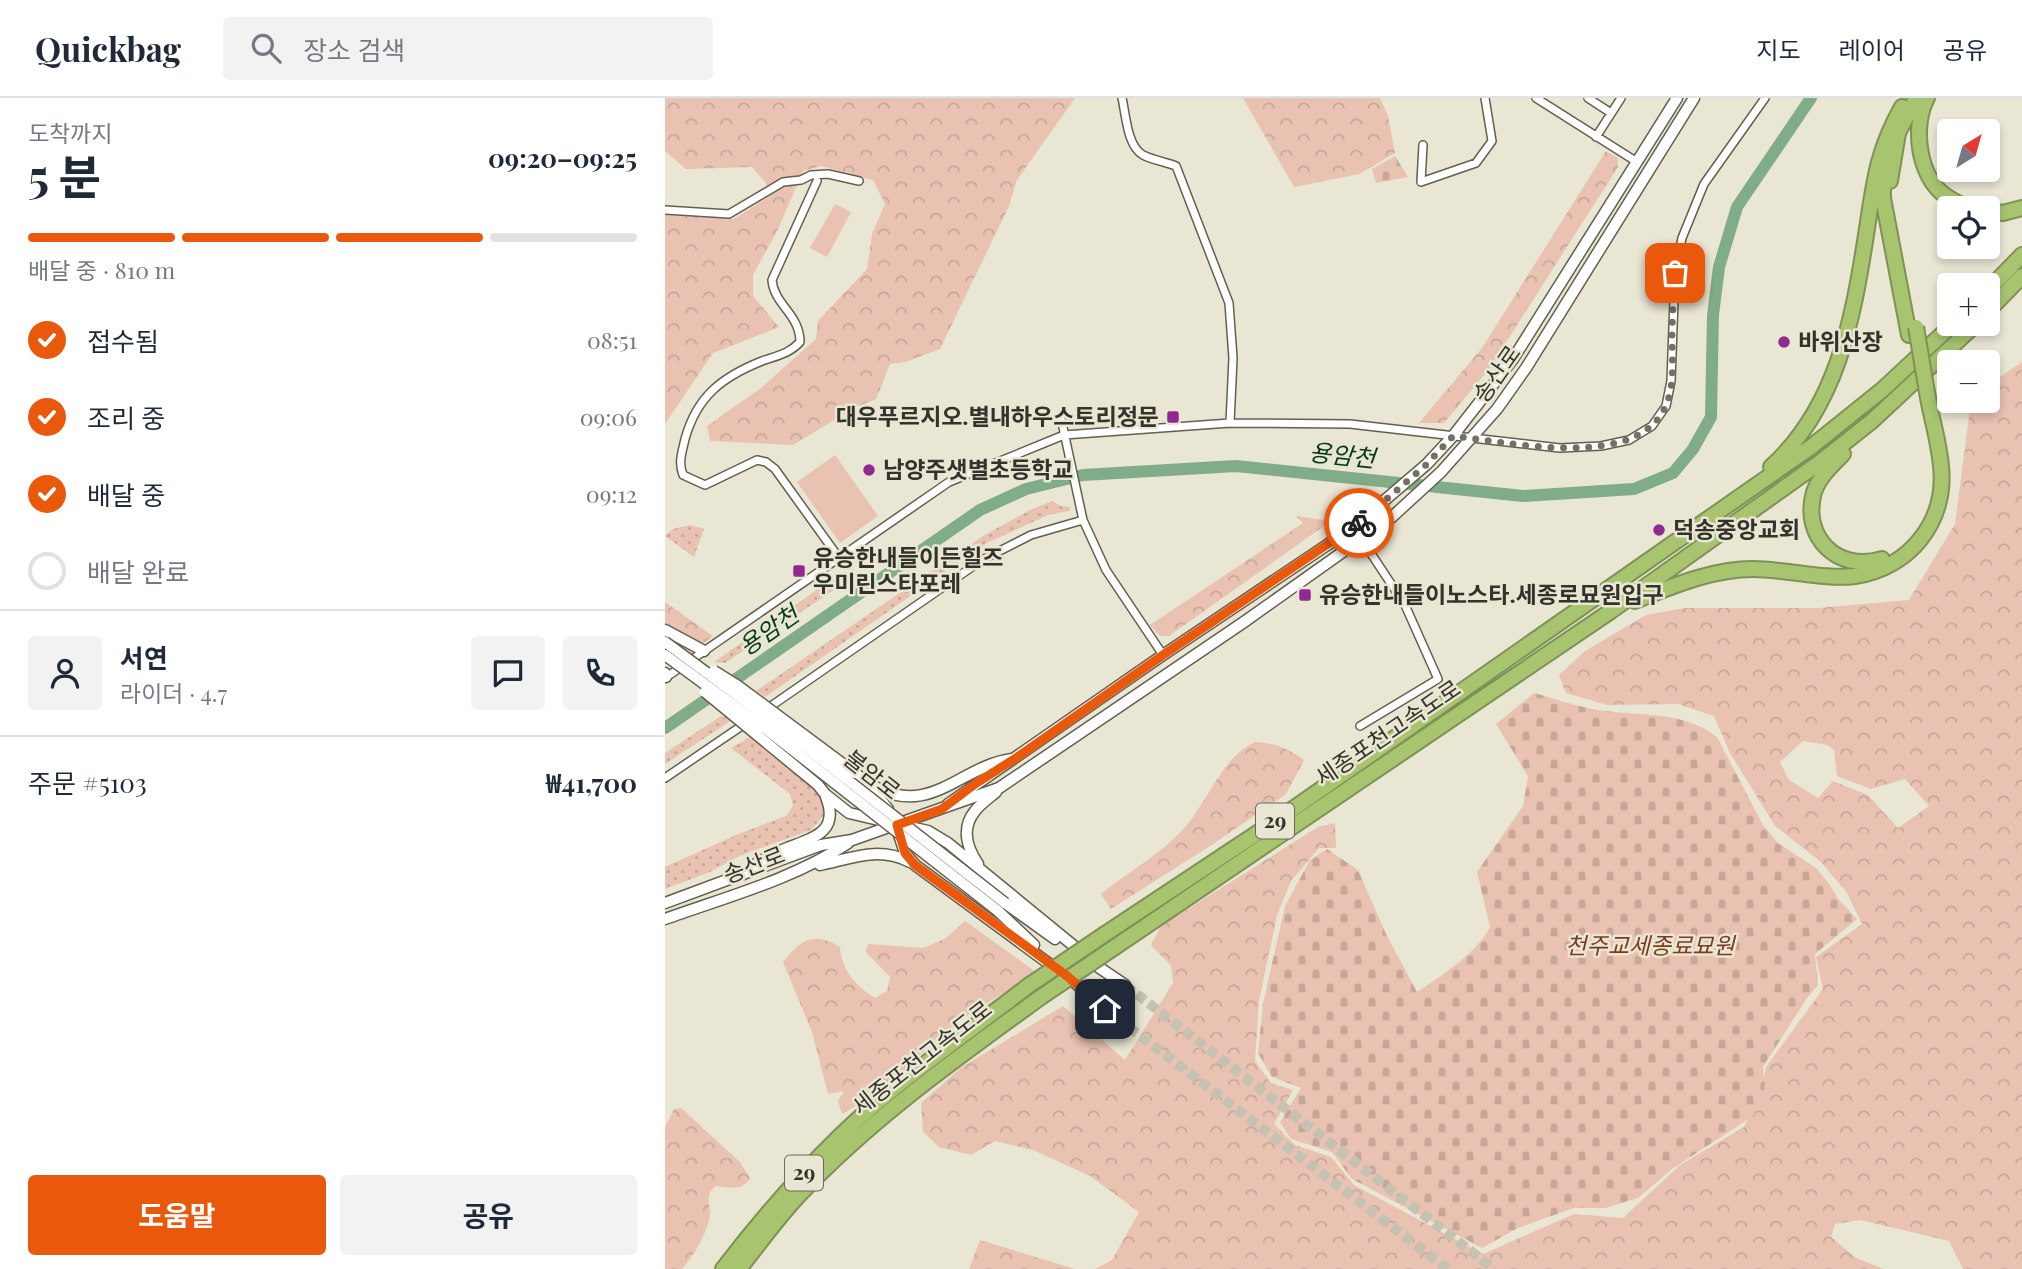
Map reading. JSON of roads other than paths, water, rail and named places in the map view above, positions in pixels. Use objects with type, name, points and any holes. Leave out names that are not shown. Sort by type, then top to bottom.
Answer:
[{"type":"highway","points":[[1872,421],[1820,479],[1814,491],[1811,509],[1814,527],[1822,543],[1837,556],[1855,562],[1874,562],[1894,553],[1912,538],[1924,519],[1934,475],[1889,195],[1898,133],[1916,98]]},
{"type":"highway","points":[[1927,98],[1918,134],[1923,160],[1931,180],[1944,196]]},
{"type":"highway","points":[[1905,103],[1890,138],[1883,170],[1883,198],[1912,331]]},
{"type":"highway","points":[[1728,505],[1778,461],[1800,436],[1815,415],[1839,365],[1858,284],[1875,173],[1887,134],[1905,103]]},
{"type":"highway","points":[[2000,213],[2022,208]]},
{"type":"highway","points":[[2000,278],[2022,255]]},
{"type":"highway","points":[[2000,299],[2022,275]]},
{"type":"highway","name":"세종포천고속도로","points":[[739,1269],[799,1195],[869,1127],[900,1092],[1028,986],[1280,818],[1811,447],[1882,390],[1940,336]]},
{"type":"highway","name":"세종포천고속도로","points":[[723,1269],[759,1222],[841,1135],[900,1092],[1611,611],[1797,479],[1872,421],[1963,336]]},
{"type":"highway","points":[[1611,611],[1678,584],[1716,573],[1752,569],[1854,576],[1877,570],[1909,553],[1925,534],[1939,505],[1941,467],[1924,401]]},
{"type":"street","points":[[1122,98],[1130,137],[1138,151],[1176,166],[1229,303],[1233,358],[1230,423]]},
{"type":"street","points":[[1423,145],[1421,182],[1476,163],[1492,142],[1485,98]]},
{"type":"street","points":[[1536,98],[1637,162]]},
{"type":"street","points":[[1588,98],[1611,113]]},
{"type":"street","points":[[1596,137],[1621,98]]},
{"type":"street","name":"송산로","points":[[942,809],[1163,655],[1351,529],[1427,464],[1453,436],[1513,359],[1677,98]]},
{"type":"street","name":"송산로","points":[[665,903],[821,845],[852,840],[999,788],[1392,517],[1441,472],[1497,409],[1526,368],[1694,98]]},
{"type":"street","points":[[665,676],[949,482],[1064,435],[1230,423],[1330,423],[1542,447],[1601,446],[1629,440],[1652,426],[1666,406],[1671,381],[1675,273],[1682,238],[1704,184],[1765,98]]},
{"type":"street","points":[[665,210],[729,214],[783,182],[828,174],[859,181]]},
{"type":"street","points":[[817,181],[772,280],[773,289],[800,329],[800,342],[792,351],[725,378],[702,401],[689,426],[679,464],[683,475],[705,485],[757,460],[766,462],[775,469],[839,558]]},
{"type":"street","points":[[1061,418],[1083,520],[1106,570],[1163,655]]},
{"type":"street","points":[[665,778],[982,560],[1031,535],[1083,520]]},
{"type":"street","points":[[1351,529],[1405,606],[1438,679],[1360,726]]},
{"type":"street","points":[[665,630],[704,651]]},
{"type":"street","points":[[665,642],[738,686],[883,792],[921,797],[945,789],[995,761],[1016,758]]},
{"type":"street","name":"불암로","points":[[665,642],[772,721],[1002,907],[1067,976],[1105,1009]]},
{"type":"street","points":[[665,656],[849,813],[928,831],[948,843],[1096,964]]},
{"type":"street","name":"불암로","points":[[665,656],[1002,907],[1096,964],[1125,985]]},
{"type":"street","points":[[866,782],[885,804],[897,825],[905,853],[915,865]]},
{"type":"street","points":[[984,874],[968,846],[967,826],[975,811],[999,788]]},
{"type":"street","points":[[720,883],[820,834],[829,823],[831,810],[825,794]]},
{"type":"street","name":"송산로","points":[[665,919],[828,857],[852,840]]},
{"type":"street","points":[[795,870],[876,852],[897,856],[915,865],[1067,976]]},
{"type":"waterway","name":"용암천","points":[[665,728],[980,510],[1026,489],[1083,475],[1236,466],[1523,496],[1634,489],[1673,473],[1693,449],[1711,417],[1713,315],[1719,267],[1737,207],[1811,98]]},
{"type":"tunnel","points":[[1125,985],[1494,1269]]},
{"type":"tunnel","points":[[1105,1009],[1448,1269]]},
{"type":"place","name":"바위산장","points":[[1784,342]]},
{"type":"place","name":"대우푸르지오.별내하우스토리정문","points":[[1173,417]]},
{"type":"place","name":"남양주샛별초등학교","points":[[869,470]]},
{"type":"place","name":"덕송중앙교회","points":[[1659,530]]},
{"type":"place","name":"유승한내들이든힐즈 우미린스타포레","points":[[799,571]]},
{"type":"place","name":"유승한내들이노스타.세종로묘원입구","points":[[1305,595]]},
{"type":"park label","name":"천주교세종료묘원","points":[[1650,946]]}]
